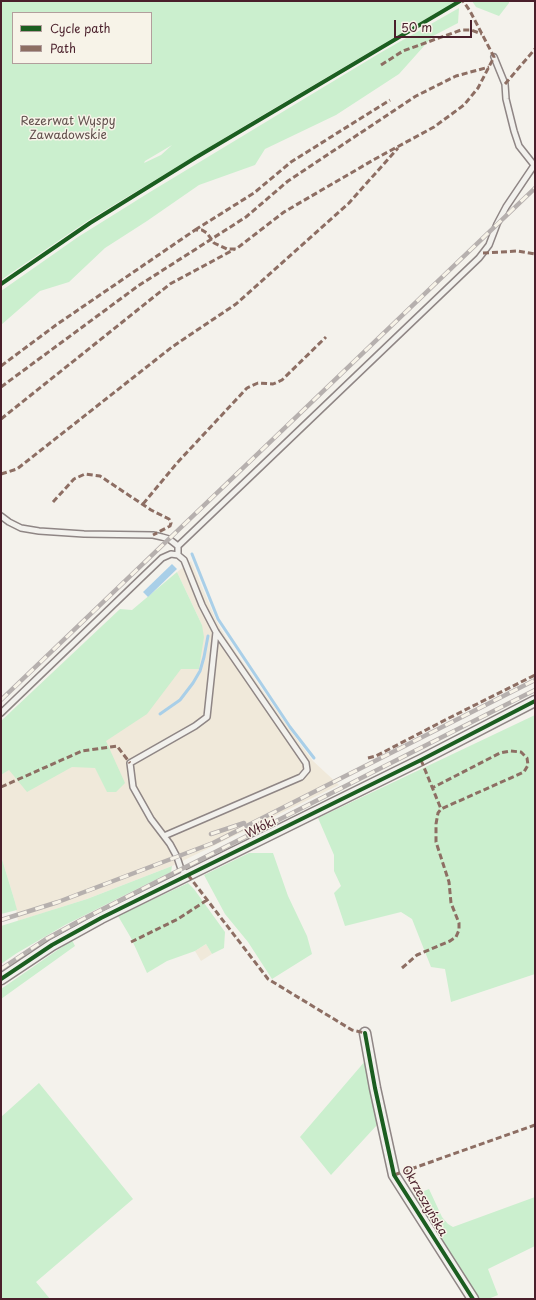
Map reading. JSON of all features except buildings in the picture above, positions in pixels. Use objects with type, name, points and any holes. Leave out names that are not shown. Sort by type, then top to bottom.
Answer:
[{"type":"street","name":"Włóki","points":[[1,979],[62,939],[127,904],[427,757],[535,701]]},
{"type":"street","name":"Okrzeszyńska","points":[[365,1033],[376,1095],[394,1175],[473,1299]]},
{"type":"lane","points":[[178,555],[178,546],[479,258],[490,245],[506,207],[535,164],[519,146],[506,99],[505,84],[494,58]]},
{"type":"lane","points":[[1,516],[21,528],[84,534],[154,535],[169,539],[178,546]]},
{"type":"lane","points":[[1,713],[162,558],[171,554],[178,555],[184,560],[202,605],[216,632],[306,763],[307,770],[301,777],[164,836]]},
{"type":"lane","points":[[188,875],[181,869],[177,857],[152,819],[133,786],[130,763],[195,726],[207,717],[216,632]]},
{"type":"shaded area","points":[[191,561],[216,620],[228,641],[313,761],[339,785],[172,866],[87,899],[18,921],[15,902],[1,856],[1,775],[133,688],[202,625],[177,572]]},
{"type":"shaded area","points":[[206,944],[212,954],[201,961],[195,951]]},
{"type":"green space","name":"Rezerwat Wyspy Zawadowskie","points":[[1,1],[456,1],[251,122],[89,220],[1,280]],"holes":[[[172,145],[161,155],[144,163]]]},
{"type":"green space","points":[[472,1],[509,1],[509,3],[499,16],[476,7]]},
{"type":"green space","points":[[459,8],[458,23],[433,36],[399,74],[336,115],[265,149],[255,165],[199,185],[105,248],[69,282],[40,291],[1,325],[1,291],[78,237],[380,53]]},
{"type":"green space","points":[[177,572],[202,625],[204,637],[199,669],[181,669],[147,714],[106,741],[125,783],[116,792],[107,792],[95,768],[72,767],[27,792],[9,770],[1,775],[1,721],[120,609],[132,610]]},
{"type":"green space","points":[[535,715],[535,974],[451,1002],[445,969],[431,967],[412,919],[401,912],[345,926],[334,893],[341,886],[334,871],[334,855],[318,818]]},
{"type":"green space","points":[[249,853],[273,853],[288,896],[307,936],[312,954],[272,979],[248,942],[225,914],[204,875]]},
{"type":"green space","points":[[1,856],[17,910],[1,914]]},
{"type":"green space","points":[[172,866],[171,872],[65,925],[1,964],[1,926],[87,899]]},
{"type":"green space","points":[[188,883],[225,932],[224,948],[212,954],[206,944],[195,951],[167,961],[147,973],[131,938],[118,916]]},
{"type":"green space","points":[[72,940],[75,946],[1,999],[1,989]]},
{"type":"green space","points":[[366,1060],[377,1125],[331,1175],[300,1137]]},
{"type":"green space","points":[[39,1083],[133,1199],[36,1282],[50,1299],[1,1299],[1,1117]]},
{"type":"green space","points":[[429,1189],[442,1217],[453,1227],[535,1197],[535,1246],[488,1269],[498,1295],[488,1299],[478,1299],[417,1202],[416,1198],[419,1193]]},
{"type":"water","points":[[172,564],[177,569],[148,597],[143,592]]},
{"type":"waterway","points":[[192,554],[218,619],[290,727],[314,758]]},
{"type":"waterway","points":[[160,714],[180,700],[193,683],[200,671],[208,636]]},
{"type":"railway","points":[[1,700],[535,188]]},
{"type":"railway","points":[[1,920],[58,902],[213,843],[535,680]]},
{"type":"railway","points":[[1,969],[46,939],[81,920],[535,690]]},
{"type":"railway","points":[[211,834],[244,823]]},
{"type":"marked path","points":[[1,366],[56,325],[195,230],[202,230],[207,233],[214,243],[227,249],[236,249],[284,212],[375,159],[434,127],[464,105],[478,88],[494,57],[470,11],[463,1]]},
{"type":"marked path","points":[[381,65],[403,51],[461,30],[471,30],[482,34]]},
{"type":"marked path","points":[[505,84],[535,49]]},
{"type":"marked path","points":[[1,387],[138,286],[246,217],[288,181],[416,96],[456,76],[489,67]]},
{"type":"marked path","points":[[195,230],[254,193],[291,162],[390,100]]},
{"type":"marked path","points":[[1,474],[17,469],[172,347],[236,304],[349,203],[398,148]]},
{"type":"marked path","points":[[1,419],[170,284],[235,249]]},
{"type":"marked path","points":[[483,253],[518,251],[535,254]]},
{"type":"marked path","points":[[143,504],[177,463],[247,388],[258,383],[273,384],[282,380],[326,337]]},
{"type":"marked path","points":[[53,502],[74,479],[85,474],[100,476],[151,510],[169,519],[171,523],[170,526],[153,535]]},
{"type":"marked path","points":[[368,758],[376,756],[535,675]]},
{"type":"marked path","points":[[1,787],[82,751],[117,746],[130,763]]},
{"type":"marked path","points":[[402,968],[417,955],[450,941],[456,937],[459,930],[459,923],[451,903],[449,882],[436,842],[436,824],[438,813],[441,809],[524,772],[528,765],[527,758],[521,752],[510,751],[500,753],[432,788]]},
{"type":"marked path","points":[[421,760],[441,809]]},
{"type":"marked path","points":[[188,875],[268,979],[352,1030],[365,1033],[366,1035]]},
{"type":"marked path","points":[[131,942],[178,919],[207,900]]},
{"type":"marked path","points":[[394,1175],[535,1125]]},
{"type":"cycle path","points":[[1,284],[90,223],[195,158],[460,1]]},
{"type":"cycle path","points":[[1,979],[52,945],[101,918],[421,760],[535,701]]},
{"type":"cycle path","points":[[365,1033],[375,1088],[394,1175],[473,1299]]}]
